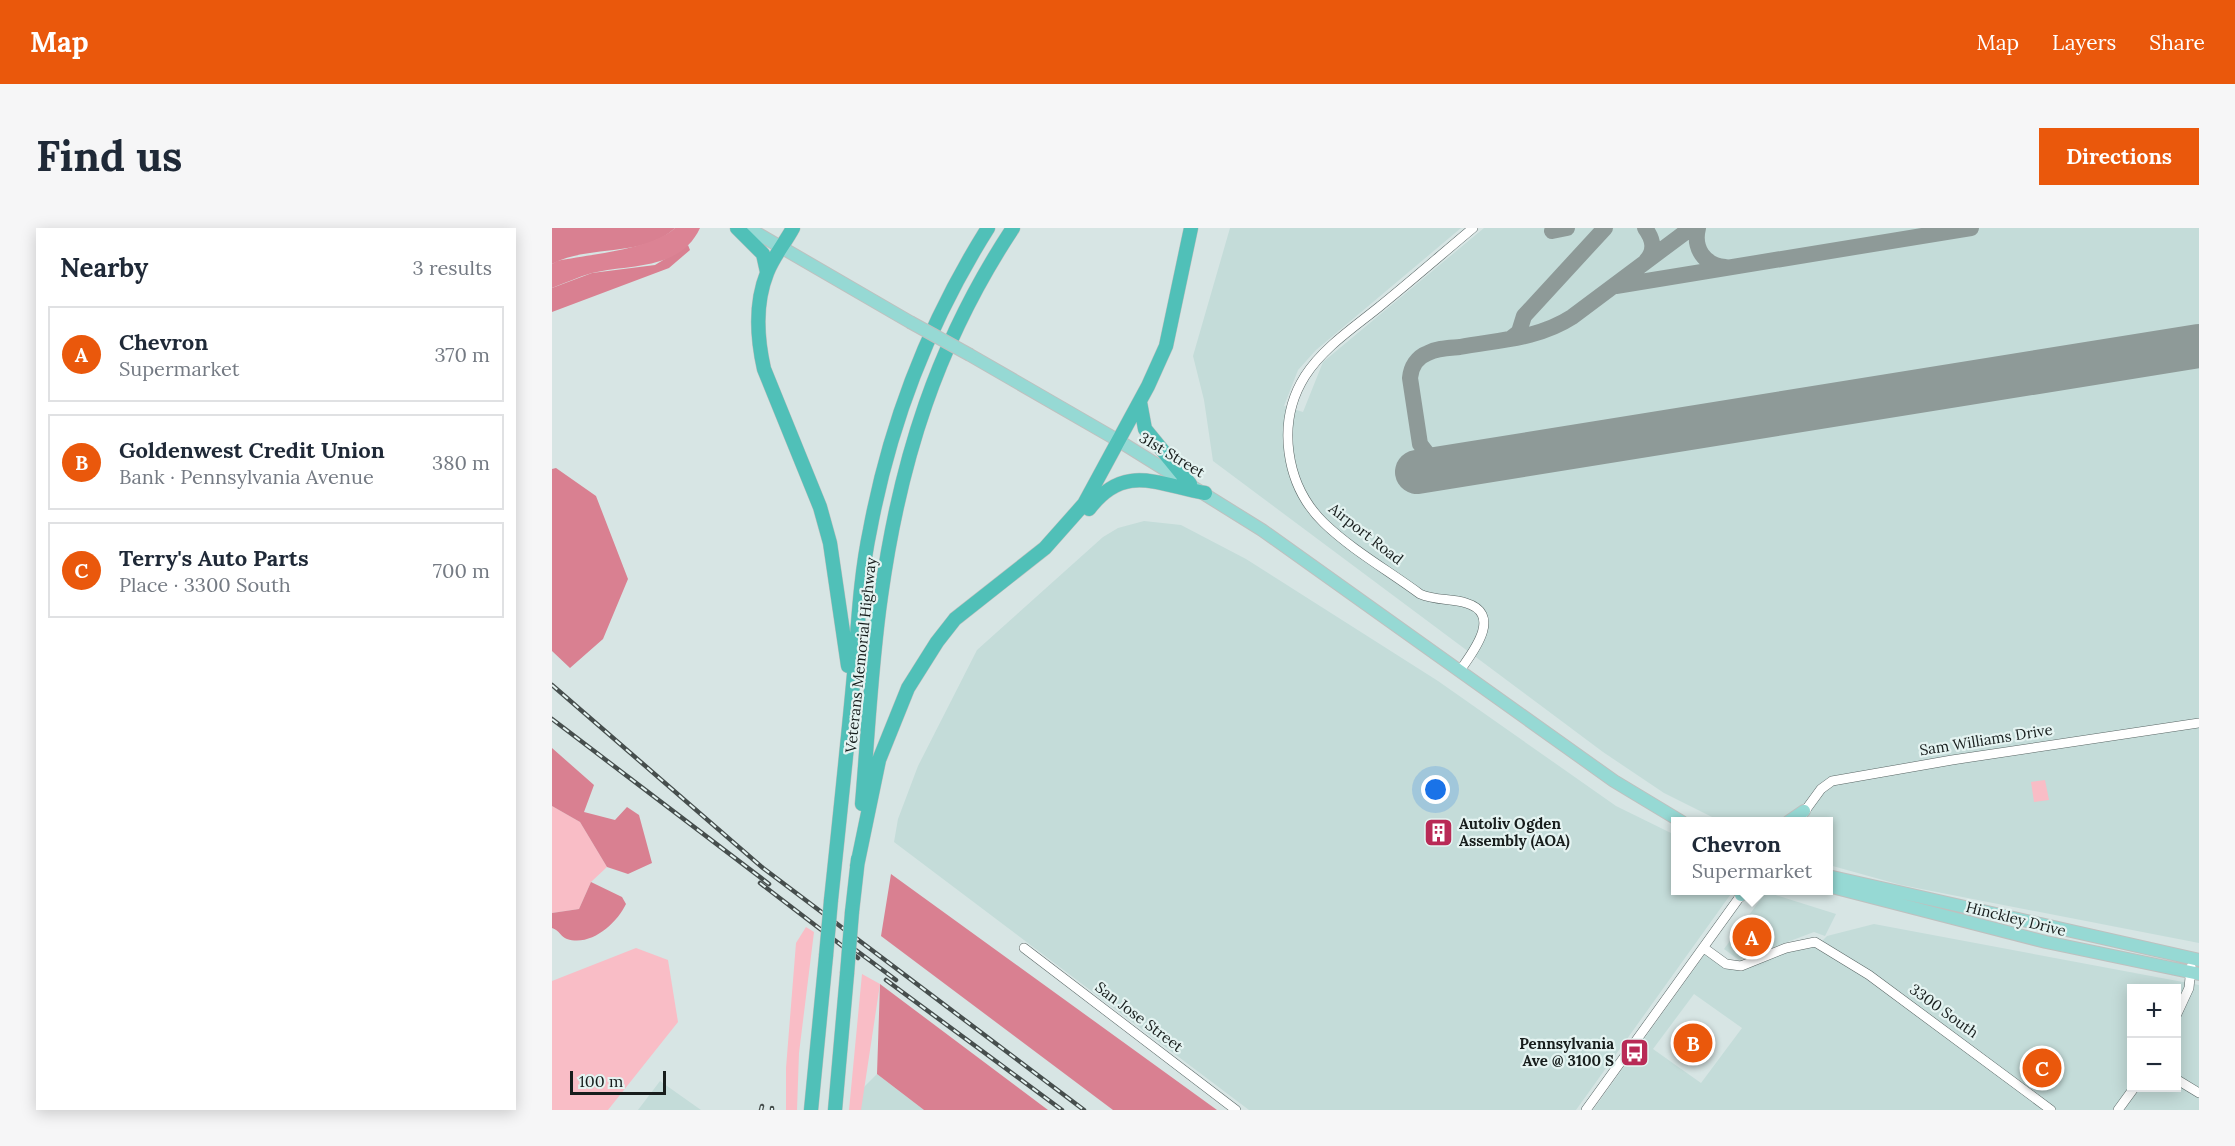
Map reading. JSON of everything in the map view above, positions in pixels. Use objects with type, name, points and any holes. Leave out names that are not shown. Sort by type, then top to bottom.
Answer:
[{"type":"highway","points":[[737,228],[763,254],[767,272]]},
{"type":"highway","points":[[793,228],[767,272],[760,303],[758,346],[770,387],[820,507],[830,543],[842,607],[852,695]]},
{"type":"highway","name":"Veterans Memorial Highway","points":[[811,1110],[869,532],[884,467],[907,394],[928,340],[953,288],[988,228]]},
{"type":"highway","name":"Veterans Memorial Highway","points":[[835,1110],[880,597],[896,509],[928,392],[945,349],[990,263],[1013,228]]},
{"type":"highway","points":[[857,866],[879,760],[896,713],[921,665],[955,619],[1045,548],[1084,504],[1140,402],[1166,346],[1191,228]]},
{"type":"highway","points":[[1140,402],[1145,429],[1190,484]]},
{"type":"highway","points":[[1045,548],[1061,540],[1103,492],[1121,481],[1148,481],[1205,493]]},
{"type":"main road","name":"31st Street","points":[[748,228],[1119,441],[1205,493],[1318,568],[1641,799],[1673,817]]},
{"type":"main road","name":"Hinckley Drive","points":[[1833,877],[2196,959]]},
{"type":"main road","name":"Hinckley Drive","points":[[1833,887],[2046,942],[2195,973]]},
{"type":"street","name":"Airport Road","points":[[1461,669],[1477,647],[1484,630],[1483,618],[1477,609],[1468,603],[1432,599],[1420,594],[1324,523],[1300,490],[1290,463],[1288,439],[1289,416],[1296,393],[1306,375],[1323,354],[1473,228]]},
{"type":"street","name":"Sam Williams Drive","points":[[1800,816],[1821,789],[1832,781],[1953,760],[2199,723]]},
{"type":"street","points":[[1586,1110],[1741,895]]},
{"type":"street","name":"3300 South","points":[[1704,948],[1726,964],[1741,966],[1786,948],[1815,942],[1869,975],[2051,1110]]},
{"type":"street","name":"San Jose Street","points":[[1024,948],[1236,1110]]},
{"type":"street","points":[[2181,1005],[2195,973],[2196,959]]},
{"type":"street","points":[[2181,1082],[2199,1093]]},
{"type":"street","points":[[2118,1110],[2131,1092]]},
{"type":"shaded area","points":[[552,228],[675,228],[647,243],[582,254],[552,264]]},
{"type":"shaded area","points":[[675,228],[700,228],[691,242],[680,252],[667,259],[592,273],[552,288],[552,264],[557,261],[636,246]]},
{"type":"shaded area","points":[[1230,228],[1461,228],[1316,350],[1298,370],[1284,406],[1303,412],[1323,362],[1484,228],[2199,228],[2199,943],[1901,885],[1833,866],[1833,817],[1712,817],[1664,793],[1603,752],[1213,461],[1204,400],[1193,356]]},
{"type":"shaded area","points":[[688,245],[690,250],[669,268],[552,312],[552,288],[592,273],[655,265]]},
{"type":"shaded area","points":[[556,468],[596,496],[628,579],[603,639],[570,668],[552,651],[552,469]]},
{"type":"shaded area","points":[[1144,521],[1181,525],[1246,559],[1438,681],[1616,806],[1671,833],[1671,895],[1730,895],[1576,1110],[1249,1110],[894,842],[898,819],[918,766],[977,650],[1103,537],[1118,528]]},
{"type":"shaded area","points":[[552,748],[594,785],[584,812],[615,820],[627,807],[639,815],[652,863],[628,874],[607,867],[580,822],[552,806]]},
{"type":"shaded area","points":[[2045,780],[2049,800],[2034,802],[2031,782]]},
{"type":"shaded area","points":[[552,806],[580,822],[607,867],[591,882],[579,909],[552,913]]},
{"type":"shaded area","points":[[891,874],[1217,1110],[1113,1110],[881,936]]},
{"type":"shaded area","points":[[591,882],[622,897],[626,904],[610,926],[602,932],[585,940],[567,939],[552,928],[552,913],[579,909]]},
{"type":"shaded area","points":[[1764,895],[1776,895],[1836,914],[1825,936],[1814,932],[1739,960],[1724,949]]},
{"type":"shaded area","points":[[1874,924],[2199,985],[2199,1110],[1593,1110],[1705,954],[1723,967],[1804,944],[1818,945],[1827,936]],"holes":[[[1694,994],[1742,1028],[1701,1083],[1653,1049]]]},
{"type":"shaded area","points":[[806,927],[814,932],[799,1053],[797,1110],[786,1110],[786,1068],[796,943]]},
{"type":"shaded area","points":[[636,948],[668,960],[678,1022],[608,1110],[552,1110],[552,981]]},
{"type":"shaded area","points":[[862,974],[880,984],[861,1110],[849,1110]]},
{"type":"shaded area","points":[[880,984],[1048,1110],[924,1110],[877,1074]]},
{"type":"shaded area","points":[[877,1074],[924,1110],[858,1110],[861,1090]]},
{"type":"shaded area","points":[[660,1081],[701,1110],[638,1110]]},
{"type":"taxiway","points":[[1552,231],[1567,228]]},
{"type":"taxiway","points":[[1510,339],[1519,332],[1524,316],[1605,228]]},
{"type":"taxiway","points":[[1645,228],[1652,244],[1651,253],[1646,261]]},
{"type":"taxiway","points":[[1454,466],[1433,461],[1420,444],[1410,378],[1413,366],[1418,360],[1435,350],[1518,338],[1559,324],[1572,317],[1691,228]]},
{"type":"taxiway","points":[[1698,228],[1697,242],[1702,254],[1711,263],[1725,267]]},
{"type":"taxiway","points":[[1616,286],[1971,228]]},
{"type":"runway","points":[[1417,472],[2199,346]]},
{"type":"railway","points":[[552,685],[763,868],[1084,1110]]},
{"type":"railway","points":[[552,719],[769,884]]},
{"type":"railway","points":[[760,883],[858,958]]},
{"type":"railway","points":[[853,948],[896,980]]},
{"type":"railway","points":[[886,980],[1062,1110]]},
{"type":"railway","points":[[761,1110],[762,1106]]},
{"type":"place","name":"Autoliv Ogden Assembly (AOA)","points":[[1438,833]]},
{"type":"place","name":"Chevron","points":[[1752,937]]},
{"type":"place","name":"Goldenwest Credit Union","points":[[1693,1043]]},
{"type":"place","name":"Pennsylvania Ave @ 3100 S","points":[[1635,1053]]},
{"type":"place","name":"Terry's Auto Parts","points":[[2042,1068]]}]
